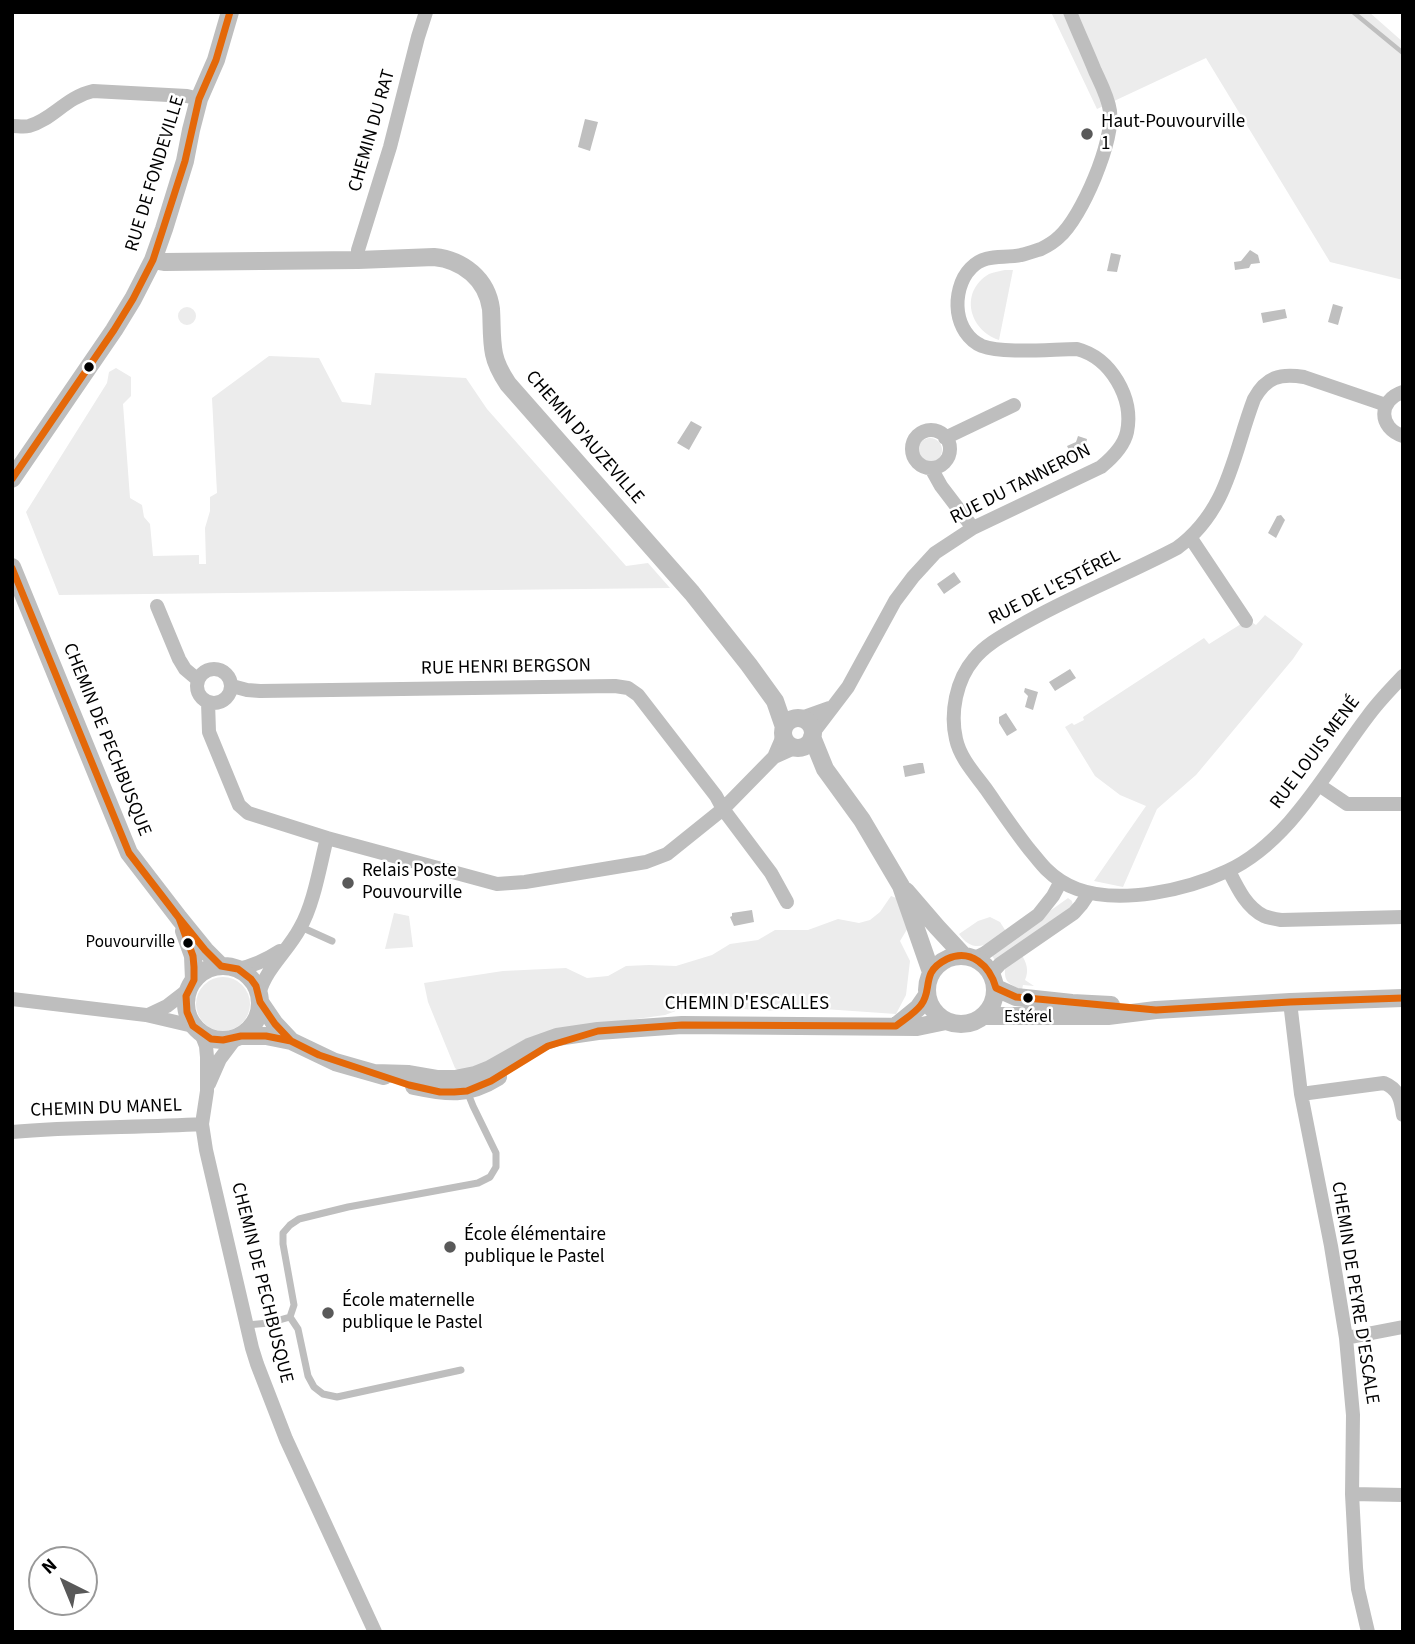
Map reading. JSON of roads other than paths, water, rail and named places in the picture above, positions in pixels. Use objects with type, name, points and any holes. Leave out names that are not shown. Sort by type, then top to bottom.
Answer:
[{"type":"street","name":"RUE DE FONDEVILLE","points":[[12,479],[114,330],[153,260],[185,161],[199,99],[216,60],[230,12]]},
{"type":"street","name":"CHEMIN DU RAT","points":[[358,260],[358,250],[390,147],[426,12]]},
{"type":"street","name":"RUE DU TANNERON","points":[[723,808],[798,733],[830,708],[848,687],[895,601],[935,552],[973,528],[1101,467],[1115,454],[1127,434],[1128,418],[1123,393],[1113,375],[1096,358],[1077,349],[981,346],[970,338],[962,326],[957,306],[959,290],[972,266],[986,258],[1022,255],[1043,248],[1060,237],[1074,219],[1094,181],[1108,135],[1110,113],[1106,97],[1070,12]]},
{"type":"street","points":[[12,126],[27,127],[79,94],[93,91],[199,99]]},
{"type":"street","name":"CHEMIN D'AUZEVILLE","points":[[153,260],[172,262],[434,257],[445,258],[465,266],[479,281],[488,297],[494,357],[508,384],[692,593],[749,665],[862,820],[901,886],[937,928],[969,957]]},
{"type":"street","name":"RUE DE L'ESTÉREL","points":[[1061,881],[1046,869],[1013,829],[963,756],[956,741],[954,709],[964,673],[973,659],[985,648],[1040,614],[1152,561],[1191,537],[1214,508],[1226,487],[1254,399],[1259,389],[1273,379],[1291,375],[1304,377],[1386,405]]},
{"type":"street","points":[[1403,391],[1395,394],[1386,405],[1384,418],[1391,430],[1403,436]]},
{"type":"street","points":[[945,438],[1014,405]]},
{"type":"street","points":[[926,431],[938,432],[945,438],[949,449],[942,465],[932,468],[919,464],[912,453],[914,442],[926,431]]},
{"type":"street","points":[[932,468],[941,486],[973,528]]},
{"type":"street","points":[[1191,537],[1246,621]]},
{"type":"street","name":"CHEMIN DE PECHBUSQUE","points":[[12,567],[129,853],[205,950],[229,967]]},
{"type":"street","points":[[157,606],[179,659],[185,669],[198,680]]},
{"type":"street","points":[[209,669],[220,669],[229,676],[232,686],[231,692],[224,700],[208,702],[198,691],[198,680],[209,669]]},
{"type":"street","name":"RUE LOUIS MENÉ","points":[[1061,881],[1089,893],[1136,896],[1171,890],[1229,871],[1279,832],[1319,785],[1368,715],[1403,676]]},
{"type":"street","name":"RUE HENRI BERGSON","points":[[232,686],[260,691],[615,686],[628,688],[638,695],[723,808]]},
{"type":"street","points":[[208,702],[209,732],[239,805],[248,813],[327,838],[497,884],[646,862],[667,854],[723,808],[771,873],[787,902]]},
{"type":"street","points":[[1319,785],[1347,804],[1403,804]]},
{"type":"street","points":[[12,999],[146,1015],[197,1030],[211,1039],[238,1037],[253,1025],[257,1018],[262,983],[301,928],[327,838]]},
{"type":"street","points":[[1229,871],[1240,892],[1252,907],[1264,916],[1280,920],[1403,917]]},
{"type":"street","points":[[1061,881],[1038,915],[985,953],[952,957],[942,961],[931,972],[927,995],[935,1013],[946,1021],[960,1025],[969,1024],[985,1016],[1108,1016],[1156,1010],[1403,998]]},
{"type":"street","name":"CHEMIN D'AUZEVILLE","points":[[901,886],[931,972]]},
{"type":"street","points":[[985,1016],[995,998],[994,980],[1000,964],[1074,913],[1089,893]]},
{"type":"street","name":"CHEMIN DE PECHBUSQUE","points":[[179,918],[193,956],[191,984]]},
{"type":"street","points":[[146,1015],[167,1006],[201,973],[211,968],[262,962],[287,947]]},
{"type":"street","points":[[969,957],[985,964],[994,980],[1016,997],[1156,1010]]},
{"type":"street","points":[[229,967],[251,979],[260,998]]},
{"type":"street","points":[[191,984],[186,996],[187,1012],[197,1030]]},
{"type":"street","points":[[896,1026],[918,1008],[927,995]]},
{"type":"street","name":"CHEMIN D'ESCALLES","points":[[260,998],[275,1024],[291,1041]]},
{"type":"street","name":"CHEMIN DE PEYRE D'ESCALE","points":[[1290,1002],[1301,1094],[1346,1338],[1353,1415],[1352,1494],[1356,1569],[1368,1632]]},
{"type":"street","name":"CHEMIN D'ESCALLES","points":[[238,1037],[266,1036],[291,1041],[335,1062],[440,1092],[471,1083],[491,1081],[548,1046],[598,1031],[682,1025],[917,1027],[946,1021]]},
{"type":"street","name":"CHEMIN DE PECHBUSQUE","points":[[197,1030],[206,1046],[207,1056],[202,1124],[206,1150],[257,1364],[278,1419],[375,1632]]},
{"type":"street","name":"CHEMIN DE PECHBUSQUE","points":[[206,1091],[220,1059],[238,1037]]},
{"type":"street","points":[[1301,1094],[1384,1083],[1396,1090],[1403,1115]]},
{"type":"street","name":"CHEMIN DU MANEL","points":[[12,1132],[57,1128],[202,1124]]},
{"type":"street","points":[[1346,1338],[1403,1327]]},
{"type":"street","points":[[1352,1494],[1403,1494]]},
{"type":"lane","points":[[301,928],[332,941]]},
{"type":"lane","points":[[290,1317],[294,1305],[283,1233],[290,1225],[299,1219],[348,1207],[478,1183],[490,1177],[496,1167],[496,1153],[473,1107],[471,1083]]},
{"type":"lane","points":[[247,1325],[290,1317]]},
{"type":"lane","points":[[290,1317],[298,1329],[308,1376],[314,1387],[323,1394],[337,1397],[461,1370]]},
{"type":"waterway","points":[[1353,12],[1403,53]]},
{"type":"place","name":"Haut-Pouvourville 1","points":[[1087,134]]},
{"type":"place","name":"Relais Poste Pouvourville","points":[[348,883]]},
{"type":"place","name":"Pouvourville","points":[[188,943]]},
{"type":"place","name":"Estérel","points":[[1028,998]]},
{"type":"place","name":"École élémentaire publique le Pastel","points":[[450,1247]]},
{"type":"place","name":"École maternelle publique le Pastel","points":[[328,1313]]}]
